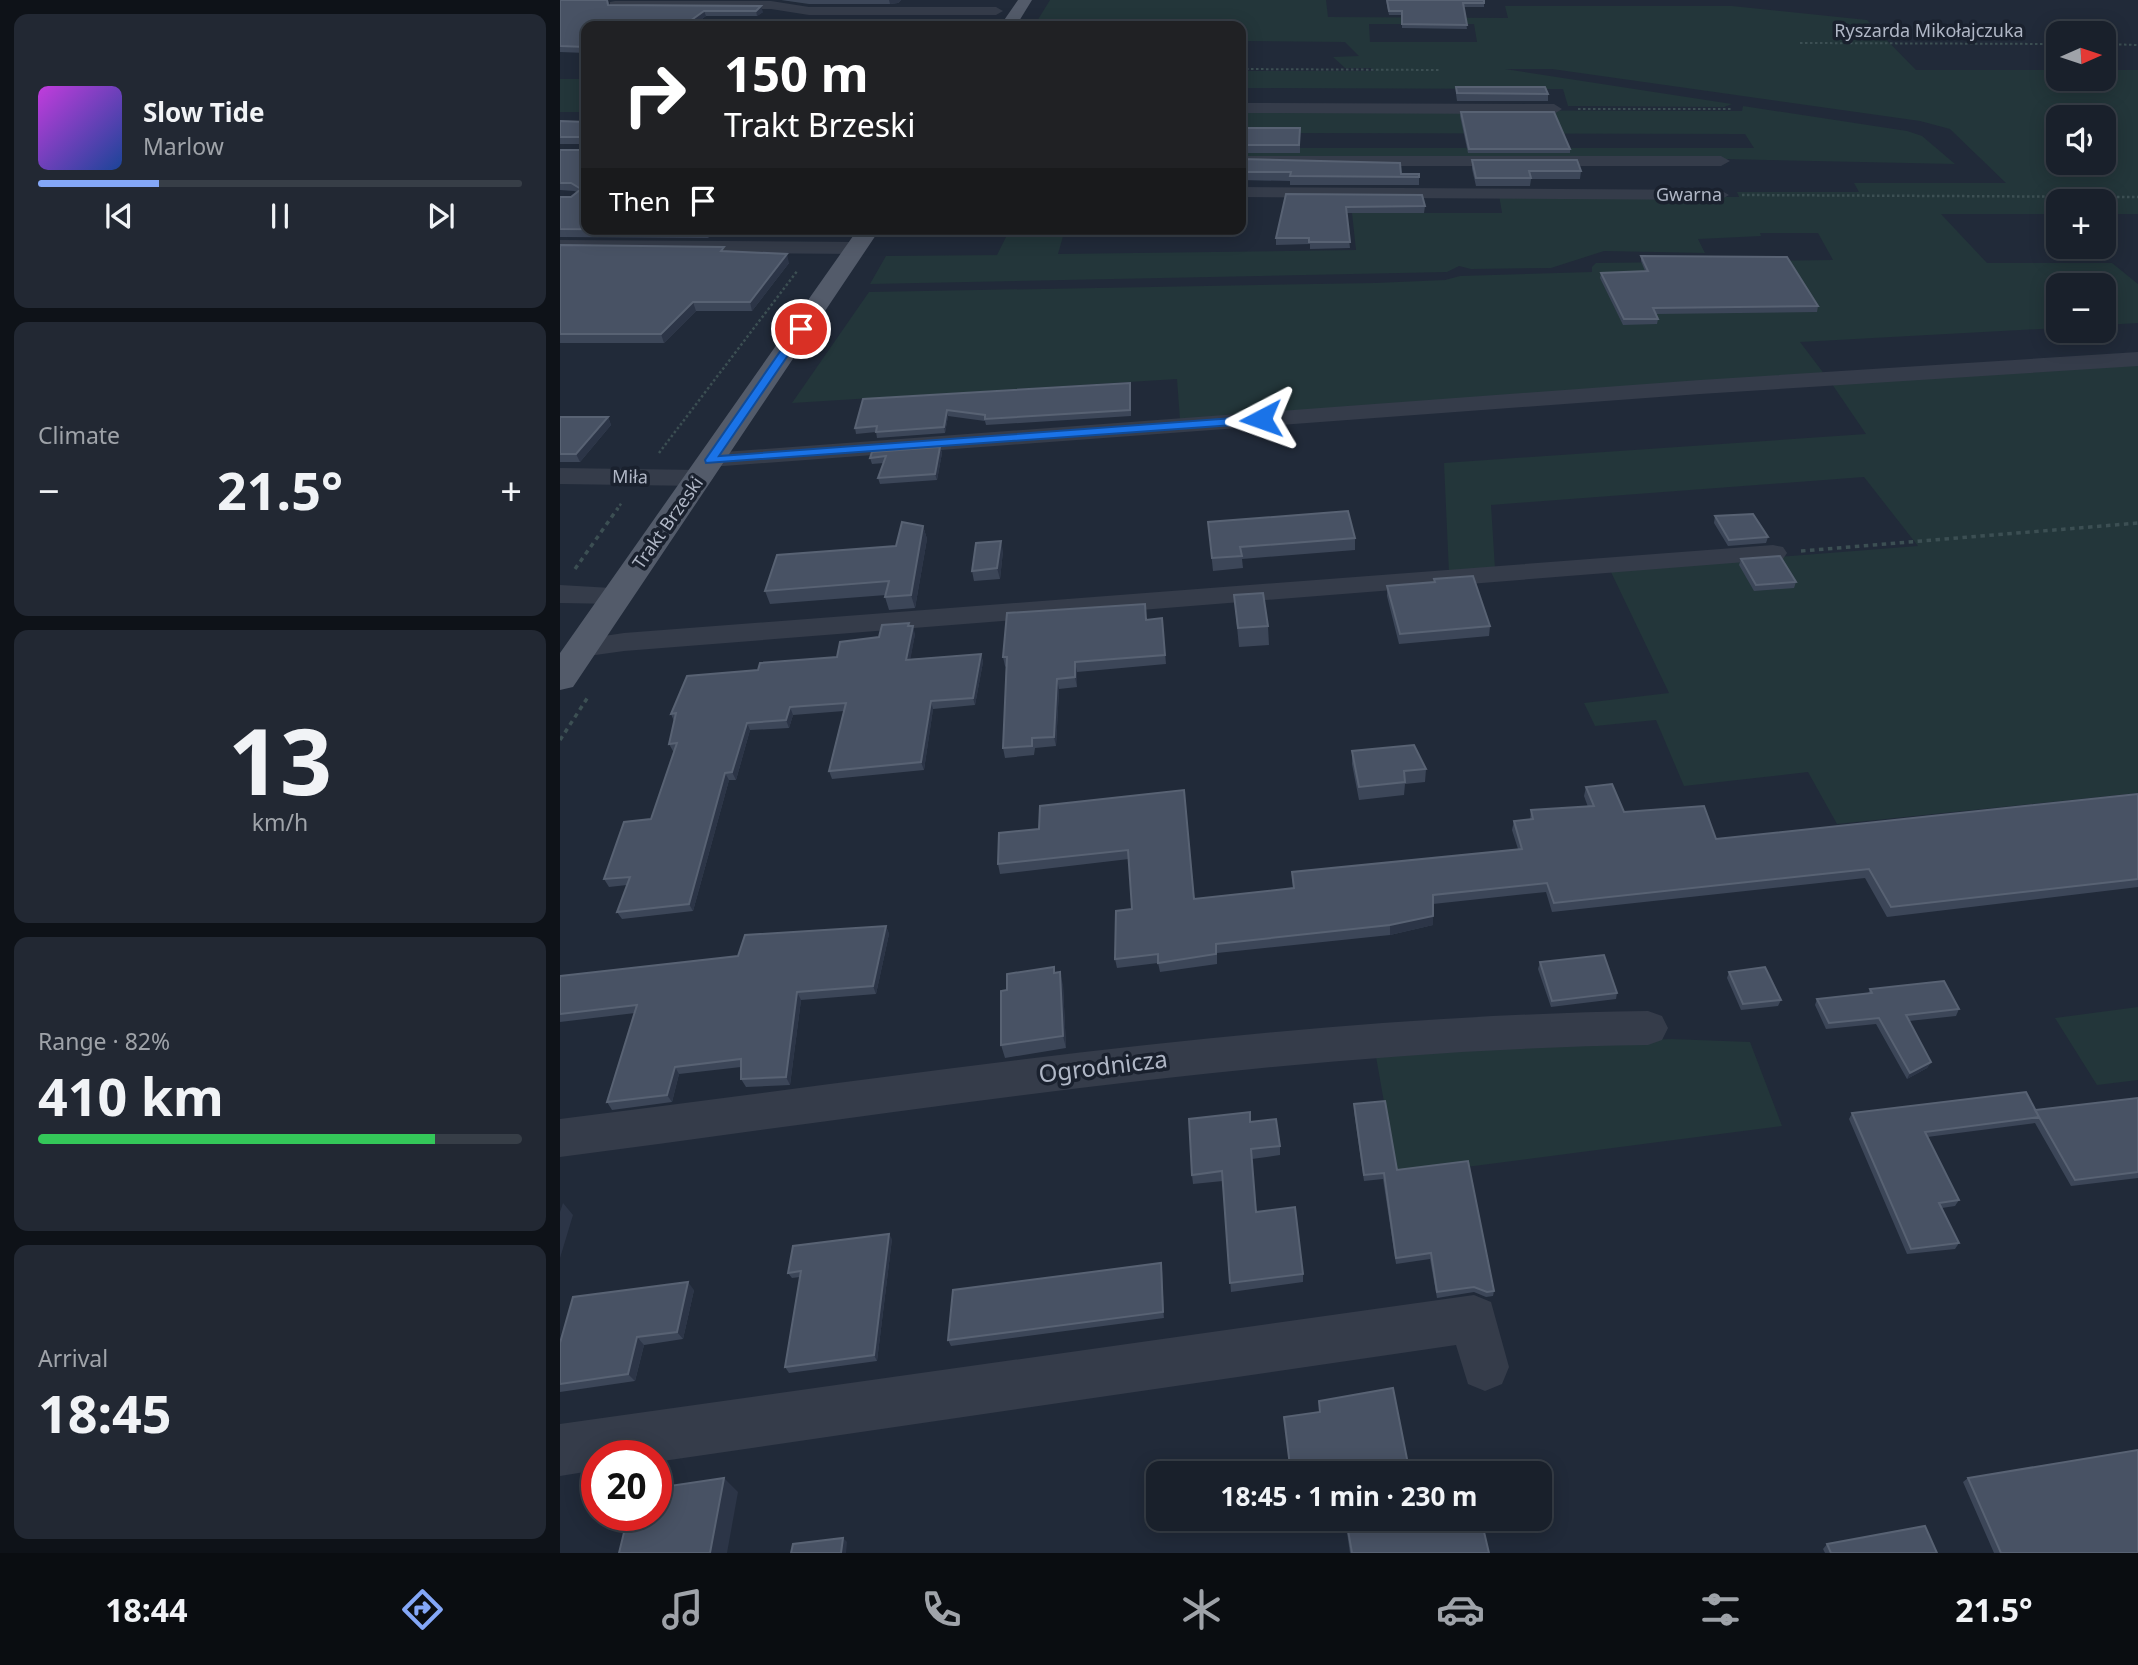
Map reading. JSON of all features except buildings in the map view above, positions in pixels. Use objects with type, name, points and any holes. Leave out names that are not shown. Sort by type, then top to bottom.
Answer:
[{"type":"main road","points":[[1011,21],[1025,0]]},
{"type":"main road","name":"Trakt Brzeski","points":[[560,678],[863,238]]},
{"type":"street","points":[[615,5],[771,5],[809,11],[996,11]]},
{"type":"street","points":[[1246,108],[1554,109]]},
{"type":"street","points":[[1246,161],[1721,161]]},
{"type":"street","name":"Gwarna","points":[[1246,192],[1720,195]]},
{"type":"street","points":[[560,246],[816,247],[863,238]]},
{"type":"street","name":"Miła","points":[[560,476],[640,477],[705,469],[1700,387],[2138,359]]},
{"type":"street","name":"Ogrodnicza","points":[[560,1138],[1167,1059],[1417,1037],[1563,1028],[1648,1028]]},
{"type":"street","points":[[560,1450],[1474,1319],[1485,1367]]},
{"type":"lane","points":[[581,648],[651,640],[1773,554]]},
{"type":"lane","points":[[564,586],[619,595]]},
{"type":"path","name":"Ryszarda Mikołajczuka","points":[[1800,43],[2046,44]]},
{"type":"path","points":[[2116,44],[2138,45]]},
{"type":"path","points":[[1246,69],[1440,70]]},
{"type":"path","points":[[1554,109],[1731,109]]},
{"type":"path","name":"Gwarna","points":[[1720,195],[2138,197]]},
{"type":"path","points":[[564,586],[640,477],[816,247]]},
{"type":"path","points":[[1773,554],[2138,523]]},
{"type":"green space","points":[[1050,0],[1326,0],[1328,17],[1508,18],[1505,6],[1732,6],[1867,20],[1916,70],[2046,70],[2046,91],[2116,91],[2116,70],[2138,70],[2138,214],[2116,214],[2116,189],[2046,189],[2046,214],[1941,214],[1987,263],[2112,263],[2138,284],[2138,323],[2116,324],[2116,273],[2046,273],[2046,329],[1800,342],[1825,375],[1180,420],[1177,379],[792,403],[869,292],[1375,283],[1445,280],[1460,276],[1592,272],[1596,263],[1833,260],[1818,233],[1760,233],[1761,236],[1698,239],[1705,253],[1604,251],[1551,268],[1471,269],[1459,266],[1447,272],[870,284],[886,256],[997,255],[1007,235],[1063,235],[1058,254],[1356,250],[1352,213],[1502,213],[1499,195],[1739,197],[1737,192],[1859,192],[1854,183],[2006,183],[1950,129],[1920,121],[1552,69],[1505,69],[1732,104],[1724,107],[1568,106],[1563,89],[1246,88],[1246,71],[1375,71],[1372,68],[1345,68],[1333,57],[1359,56],[1345,42],[1246,41],[1246,21],[1037,21]],"holes":[[[1369,24],[1474,24],[1477,42],[1370,42]]]},
{"type":"green space","points":[[560,79],[581,79],[581,112],[560,112]]},
{"type":"green space","points":[[1743,106],[1907,131],[1922,136],[1955,164],[1725,159],[1246,160],[1246,148],[1754,148],[1745,134],[1246,133],[1246,110],[1742,111]]},
{"type":"green space","points":[[2138,365],[2138,793],[1837,824],[1808,772],[1684,786],[1656,720],[1595,726],[1584,703],[1669,693],[1610,570],[1918,546],[1864,477],[1491,505],[1495,569],[1449,573],[1444,463],[1866,434],[1832,384]]},
{"type":"green space","points":[[2138,1007],[2138,1080],[2097,1085],[2055,1018]]},
{"type":"green space","points":[[1671,1039],[1750,1042],[1782,1126],[1397,1176],[1375,1051]]},
{"type":"route","points":[[801,329],[710,460],[1261,419]]}]
